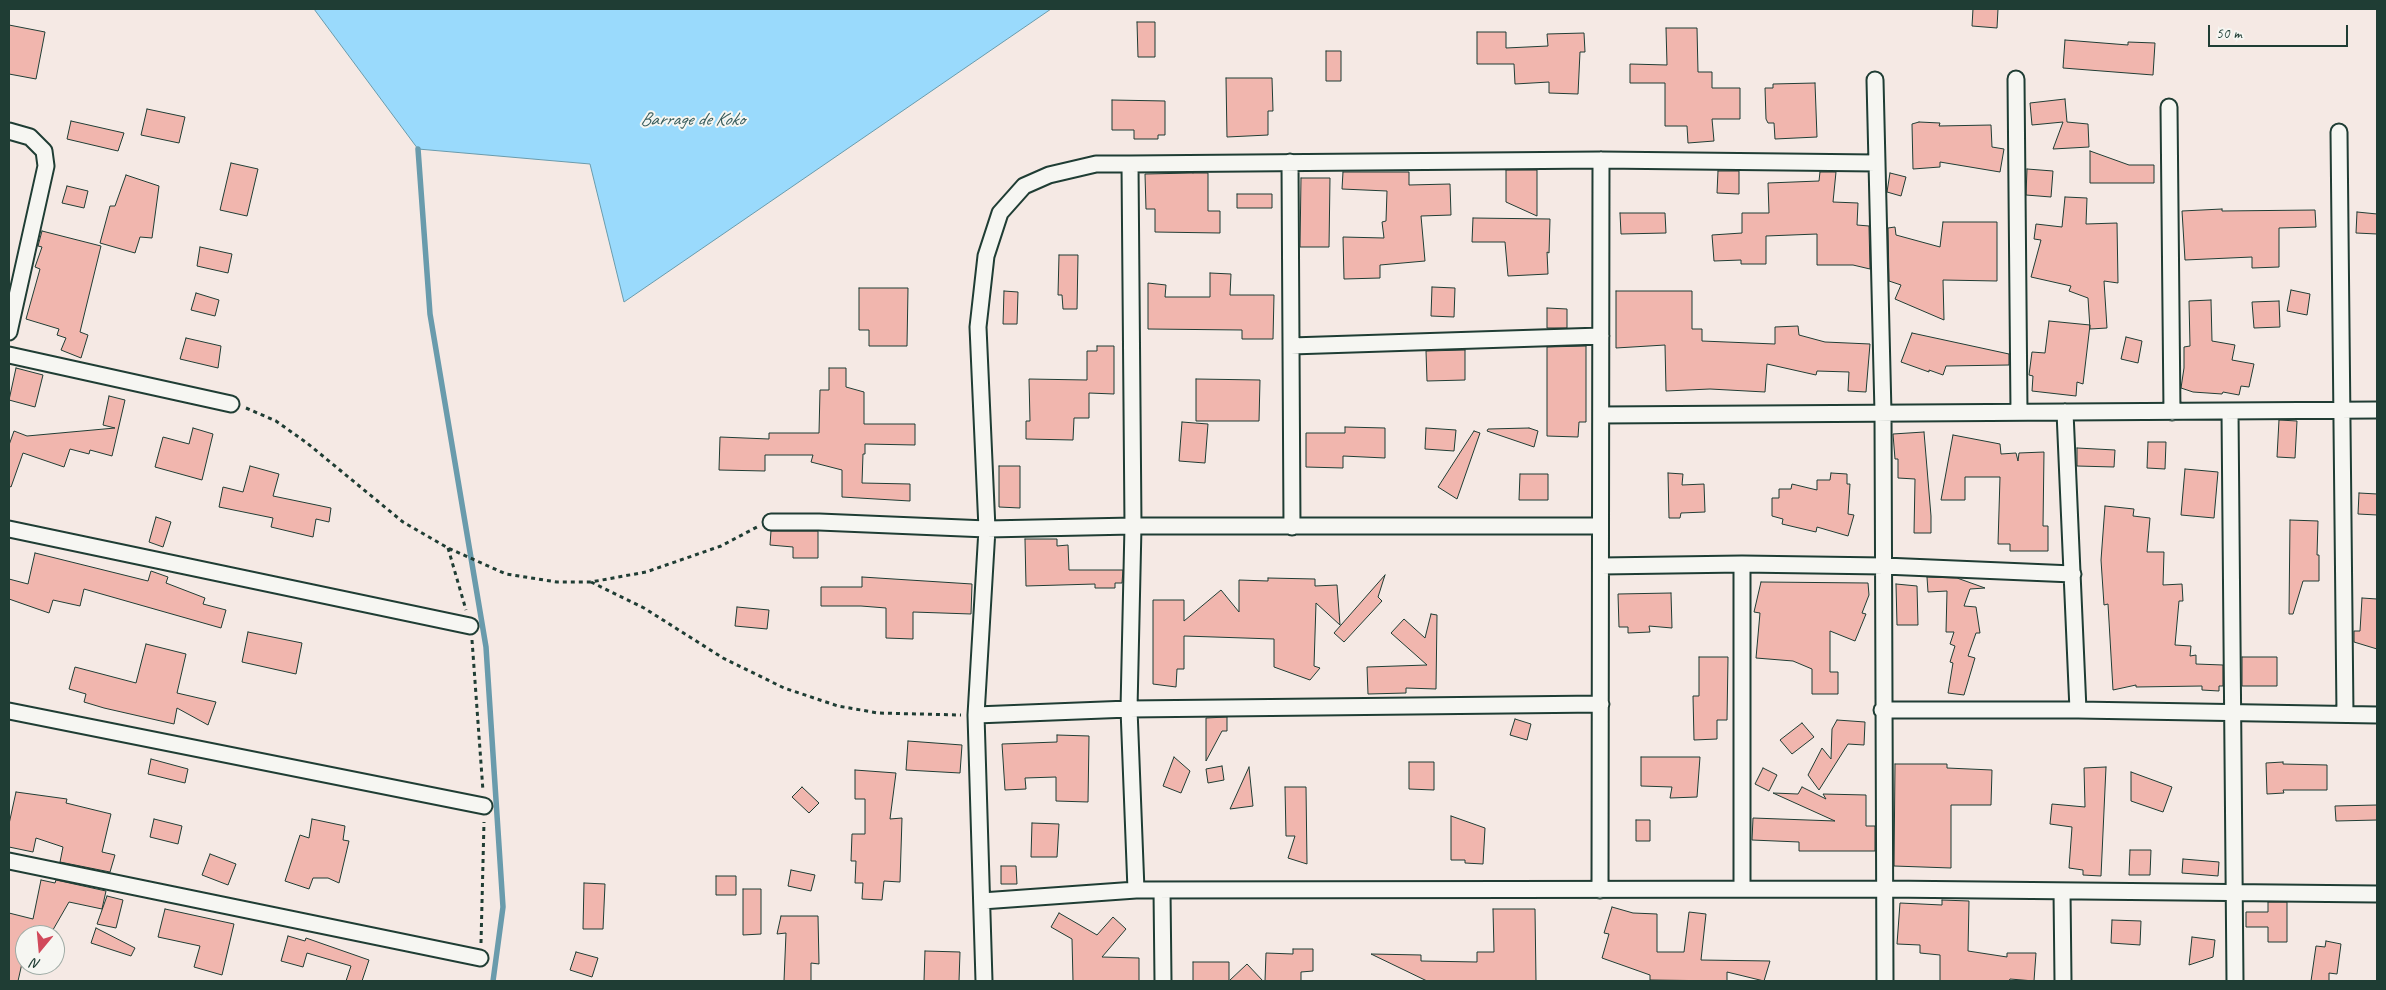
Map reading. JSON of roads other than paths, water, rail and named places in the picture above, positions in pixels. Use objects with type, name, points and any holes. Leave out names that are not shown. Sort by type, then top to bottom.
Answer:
[{"type":"street","points":[[2016,79],[2019,412]]},
{"type":"street","points":[[1875,80],[1883,413],[1884,566],[1882,710],[1885,981]]},
{"type":"street","points":[[2169,107],[2172,412]]},
{"type":"street","points":[[9,131],[30,137],[44,151],[46,166],[9,332]]},
{"type":"street","points":[[2339,132],[2345,714]]},
{"type":"street","points":[[984,981],[976,715],[986,529],[978,327],[986,256],[1000,213],[1024,186],[1049,174],[1096,164],[1601,160],[1876,163]]},
{"type":"street","points":[[1600,890],[1601,160]]},
{"type":"street","points":[[1290,162],[1292,527]]},
{"type":"street","points":[[1130,164],[1133,526],[1129,709],[1136,890]]},
{"type":"street","points":[[1291,346],[1601,336]]},
{"type":"street","points":[[9,355],[231,404]]},
{"type":"street","points":[[1601,415],[2377,410]]},
{"type":"street","points":[[2230,411],[2231,712],[2235,981]]},
{"type":"street","points":[[2065,412],[2078,710]]},
{"type":"street","points":[[771,522],[819,522],[986,529],[1133,526],[1600,526]]},
{"type":"street","points":[[9,529],[470,626]]},
{"type":"street","points":[[1600,566],[1742,564],[1884,566],[2072,574]]},
{"type":"street","points":[[1742,564],[1742,889]]},
{"type":"street","points":[[976,715],[1129,709],[1601,704]]},
{"type":"street","points":[[1882,710],[2078,710],[2377,715]]},
{"type":"street","points":[[9,711],[484,806]]},
{"type":"street","points":[[9,860],[480,958]]},
{"type":"street","points":[[982,902],[1136,890],[1884,889],[2377,894]]},
{"type":"street","points":[[1162,890],[1163,981]]},
{"type":"street","points":[[2062,892],[2063,981]]},
{"type":"water","name":"Barrage de Koko","points":[[314,9],[1051,9],[624,302],[590,164],[418,149]]},
{"type":"waterway","points":[[418,149],[430,314],[486,647],[503,907],[493,981]]}]
